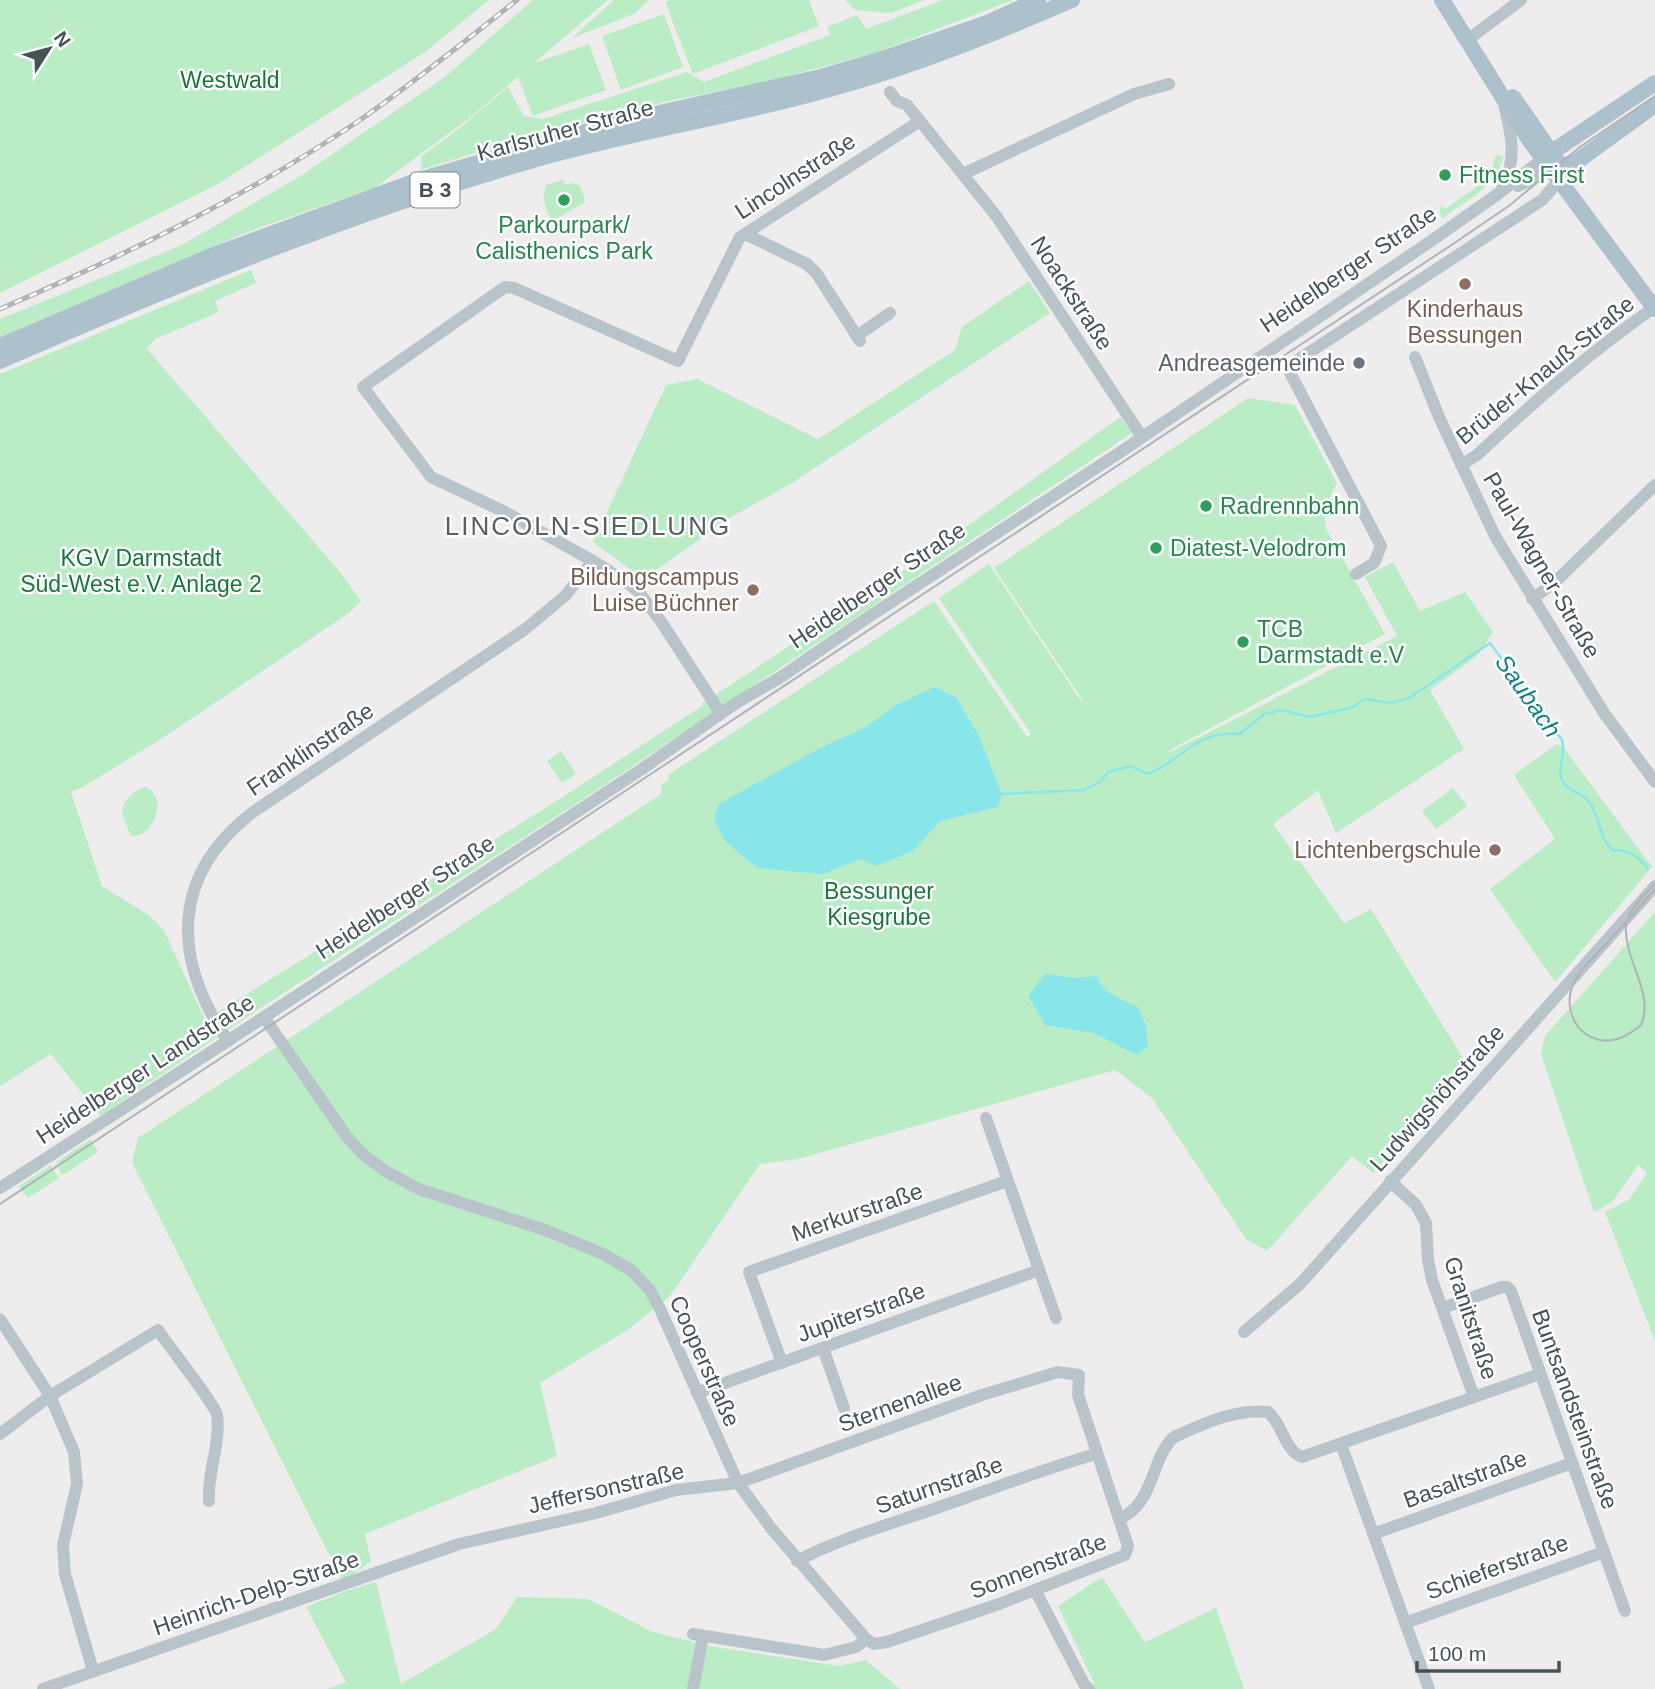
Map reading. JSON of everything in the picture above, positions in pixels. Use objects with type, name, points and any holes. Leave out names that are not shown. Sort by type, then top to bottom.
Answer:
[{"type":"main road","name":"Karlsruher Straße","points":[[0,346],[211,256],[416,181],[619,122],[821,77],[986,23],[1038,0]]},
{"type":"main road","name":"Karlsruher Straße","points":[[0,361],[204,275],[369,211],[534,160],[627,135],[813,94],[888,72],[959,48],[1072,0]]},
{"type":"main road","points":[[1442,0],[1655,305]]},
{"type":"main road","points":[[1452,0],[1503,99],[1558,166]]},
{"type":"main road","name":"Heidelberger Straße","points":[[1558,166],[1655,83]]},
{"type":"main road","name":"Heidelberger Straße","points":[[1558,166],[1655,105]]},
{"type":"street","points":[[1470,39],[1521,0]]},
{"type":"street","points":[[962,174],[1135,94],[1169,84]]},
{"type":"street","name":"Noackstraße","points":[[890,92],[897,101],[907,105],[997,217],[1142,437]]},
{"type":"street","points":[[1498,194],[1508,175],[1513,156],[1503,99]]},
{"type":"street","name":"Lincolnstraße","points":[[593,561],[505,512],[431,477],[362,387],[505,288],[514,288],[678,361],[740,237],[920,121]]},
{"type":"street","name":"Heidelberger Straße","points":[[278,1007],[1142,437],[1498,194],[1558,166]]},
{"type":"street","name":"Heidelberger Straße","points":[[1356,573],[1374,563],[1381,546],[1287,368],[1542,200],[1558,166]]},
{"type":"street","points":[[744,234],[807,264],[817,274],[858,338],[890,313]]},
{"type":"street","name":"Brüder-Knauß-Straße","points":[[1461,465],[1477,455],[1573,369],[1655,305]]},
{"type":"street","name":"Paul-Wagner-Straße","points":[[1415,357],[1495,536],[1604,713],[1655,782]]},
{"type":"street","points":[[1532,599],[1554,583],[1655,485]]},
{"type":"street","points":[[593,561],[639,592],[721,714]]},
{"type":"street","name":"Franklinstraße","points":[[228,1041],[211,1016],[199,991],[189,956],[187,931],[196,886],[218,845],[253,812],[524,630],[565,596],[593,561]]},
{"type":"street","name":"Ludwigshöhstraße","points":[[1244,1332],[1300,1284],[1655,886]]},
{"type":"street","name":"Heidelberger Landstraße","points":[[0,1188],[278,1007]]},
{"type":"street","name":"Cooperstraße","points":[[264,1017],[347,1137],[385,1171],[419,1189],[545,1230],[603,1254],[631,1270],[650,1290],[660,1309],[738,1483],[797,1561],[866,1639]]},
{"type":"street","points":[[986,1118],[1056,1318]]},
{"type":"street","name":"Merkurstraße","points":[[782,1363],[749,1272],[1007,1181]]},
{"type":"street","name":"Granitstraße","points":[[1390,1181],[1416,1205],[1426,1223],[1429,1269],[1474,1397]]},
{"type":"street","name":"Jupiterstraße","points":[[697,1393],[1039,1270]]},
{"type":"street","name":"Buntsandsteinstraße","points":[[1443,1308],[1507,1287],[1511,1292],[1625,1611]]},
{"type":"street","points":[[0,1319],[50,1396],[74,1452],[77,1484],[63,1545],[65,1574],[93,1671]]},
{"type":"street","points":[[0,1434],[50,1396],[158,1330],[217,1412],[217,1430],[208,1488],[209,1501]]},
{"type":"street","points":[[823,1348],[844,1408]]},
{"type":"street","name":"Sternenallee","points":[[738,1483],[982,1395],[1058,1372],[1079,1374]]},
{"type":"street","name":"Sonnenstraße","points":[[866,1639],[874,1644],[887,1642],[1125,1555],[1128,1545],[1078,1395],[1079,1374]]},
{"type":"street","points":[[1119,1518],[1127,1515],[1139,1502],[1152,1482],[1167,1443],[1174,1437],[1236,1413],[1253,1410],[1268,1412],[1281,1427],[1292,1449],[1302,1457],[1540,1374]]},
{"type":"street","points":[[1341,1444],[1429,1689]]},
{"type":"street","name":"Saturnstraße","points":[[797,1561],[819,1549],[1096,1454]]},
{"type":"street","name":"Basaltstraße","points":[[1373,1534],[1572,1463]]},
{"type":"street","name":"Jeffersonstraße","points":[[483,1538],[596,1513],[676,1490],[738,1483]]},
{"type":"street","name":"Heinrich-Delp-Straße","points":[[43,1689],[459,1544],[483,1538]]},
{"type":"street","name":"Schieferstraße","points":[[1405,1623],[1604,1552]]},
{"type":"street","points":[[1035,1590],[1089,1689]]},
{"type":"street","points":[[693,1689],[698,1635],[824,1655],[856,1647],[866,1639]]},
{"type":"green space","name":"Westwald","points":[[0,0],[489,0],[425,52],[218,184],[0,293]]},
{"type":"green space","points":[[533,0],[608,0],[534,63],[589,44],[606,90],[533,116],[518,77],[471,117],[376,187],[245,233],[0,337],[0,319],[180,246],[302,175],[446,76]]},
{"type":"green space","points":[[614,0],[649,0],[634,14],[572,38]]},
{"type":"green space","points":[[809,0],[819,26],[693,74],[665,2]]},
{"type":"green space","points":[[845,0],[924,0],[891,13],[855,10]]},
{"type":"green space","points":[[943,0],[1013,0],[875,53],[765,82],[668,101],[511,142],[420,170],[422,156],[508,87],[524,116],[543,119],[687,72],[704,82],[830,35],[827,27],[857,15],[866,29]]},
{"type":"green space","points":[[664,14],[683,67],[621,90],[602,36]]},
{"type":"green space","points":[[1496,155],[1503,156],[1495,176],[1471,199],[1442,218],[1441,205],[1445,209],[1494,175],[1496,172],[1492,169]]},
{"type":"green space","name":"Parkourpark/ Calisthenics Park","points":[[563,180],[565,185],[574,183],[580,186],[584,203],[552,221],[544,203],[546,185]]},
{"type":"green space","name":"KGV Darmstadt Süd-West e.V. Anlage 2","points":[[251,270],[256,283],[215,301],[219,312],[155,339],[147,349],[340,572],[361,601],[349,613],[161,739],[71,792],[102,886],[150,916],[164,930],[205,1020],[558,800],[702,706],[921,559],[1120,417],[1132,433],[594,792],[279,996],[100,1116],[51,1054],[0,1086],[0,374]]},
{"type":"green space","points":[[1029,281],[1050,313],[792,483],[730,518],[643,579],[593,542],[666,385],[697,379],[818,439],[955,350],[962,327]]},
{"type":"green space","name":"Bessunger Kiesgrube","points":[[1248,398],[1295,405],[1337,483],[1326,505],[1325,527],[1385,634],[1168,751],[1397,636],[1365,577],[1393,562],[1420,611],[1465,592],[1493,632],[1477,656],[1430,690],[1464,749],[1336,833],[1318,791],[1273,824],[1344,923],[1371,909],[1471,1071],[1455,1084],[1373,1173],[1352,1156],[1267,1251],[1246,1239],[1152,1098],[1115,1070],[798,1159],[760,1164],[670,1296],[629,1329],[540,1383],[557,1456],[365,1534],[371,1561],[343,1582],[132,1163],[138,1138],[661,794],[662,784],[669,780],[668,775],[934,601],[1027,737],[1031,734],[939,598],[989,564],[1081,701],[994,568]]},
{"type":"green space","points":[[1557,744],[1564,748],[1652,867],[1555,982],[1490,889],[1555,839],[1514,775]]},
{"type":"green space","points":[[561,751],[576,774],[562,783],[547,761]]},
{"type":"green space","points":[[145,787],[152,791],[156,798],[156,815],[147,830],[131,836],[123,814],[123,805],[131,795]]},
{"type":"green space","points":[[1453,788],[1467,806],[1436,829],[1422,811]]},
{"type":"green space","points":[[1655,912],[1655,1341],[1605,1212],[1629,1200],[1647,1173],[1638,1165],[1612,1202],[1594,1212],[1541,1054],[1545,1036]]},
{"type":"green space","points":[[91,1139],[98,1152],[61,1174],[56,1162]]},
{"type":"green space","points":[[51,1165],[59,1178],[28,1198],[19,1186]]},
{"type":"green space","points":[[1102,1577],[1145,1642],[1216,1608],[1244,1689],[1084,1689],[1094,1683],[1058,1606]]},
{"type":"green space","points":[[376,1582],[401,1684],[496,1629],[517,1597],[588,1599],[653,1632],[709,1646],[839,1666],[866,1660],[900,1689],[327,1689],[346,1682],[306,1607]]},
{"type":"water","points":[[934,687],[956,697],[979,736],[1002,794],[998,807],[940,821],[913,851],[875,866],[861,859],[823,874],[757,868],[725,841],[714,819],[719,804],[820,748],[866,727],[896,705]]},
{"type":"water","points":[[1045,974],[1076,978],[1097,976],[1108,991],[1138,1007],[1146,1025],[1148,1046],[1137,1055],[1094,1033],[1045,1025],[1028,996]]},
{"type":"waterway","name":"Saubach","points":[[1002,794],[1084,790],[1100,782],[1108,772],[1131,766],[1147,774],[1200,741],[1224,734],[1240,734],[1264,714],[1282,710],[1309,717],[1351,708],[1365,699],[1391,703],[1409,698],[1490,643],[1562,740],[1560,773],[1563,782],[1589,802],[1612,850],[1632,854],[1647,868]]},
{"type":"tram line","points":[[0,1204],[1456,242],[1510,205],[1580,147],[1655,96]]},
{"type":"tram line","points":[[1655,883],[1633,909],[1630,915],[1627,921],[1626,927],[1629,952],[1644,1001],[1641,1025],[1617,1039],[1595,1038],[1579,1028],[1573,1019],[1570,1009],[1572,987],[1586,965],[1618,931],[1624,924],[1630,917],[1655,889]]},
{"type":"railway","points":[[0,309],[183,224],[272,175],[377,108],[517,0]]},
{"type":"place","name":"Fitness First","points":[[1445,175]]},
{"type":"place","name":"Parkourpark/ Calisthenics Park","points":[[564,200]]},
{"type":"place","name":"Kinderhaus Bessungen","points":[[1465,284]]},
{"type":"place","name":"Andreasgemeinde","points":[[1359,363]]},
{"type":"place","name":"Radrennbahn","points":[[1206,506]]},
{"type":"place","name":"Diatest-Velodrom","points":[[1156,548]]},
{"type":"place","name":"Bildungscampus Luise Büchner","points":[[753,590]]},
{"type":"place","name":"TCB Darmstadt e.V","points":[[1243,642]]},
{"type":"place","name":"Lichtenbergschule","points":[[1495,850]]},
{"type":"district","name":"LINCOLN-SIEDLUNG","points":[[588,526]]}]
